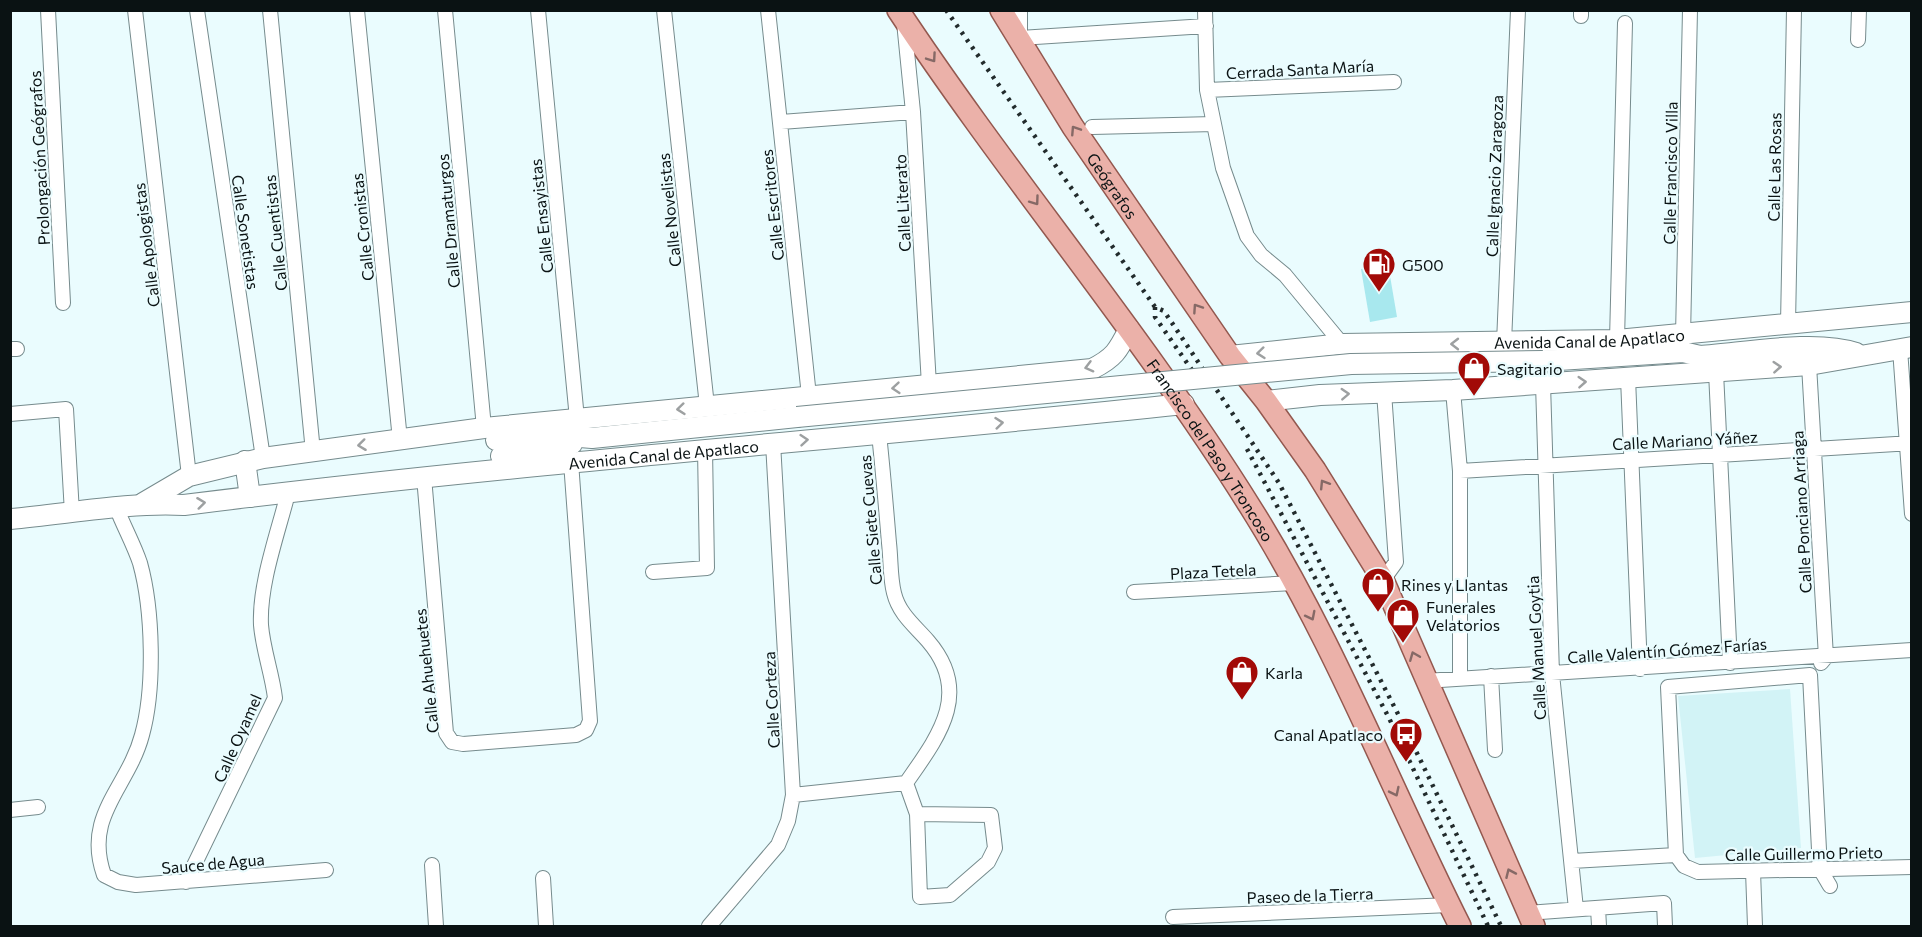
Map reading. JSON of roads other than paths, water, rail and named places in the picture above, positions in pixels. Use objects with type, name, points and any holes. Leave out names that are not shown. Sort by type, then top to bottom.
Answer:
[{"type":"main road","name":"Geógrafos","points":[[1001,10],[1073,127],[1230,356]]},
{"type":"main road","name":"Francisco del Paso y Troncoso","points":[[901,15],[1184,404],[1251,508],[1294,583],[1461,927]]},
{"type":"main road","points":[[1230,356],[1266,401],[1315,470],[1383,580],[1530,920]]},
{"type":"street","name":"Prolongación Geógrafos","points":[[48,10],[63,303]]},
{"type":"street","name":"Calle Apologistas","points":[[135,10],[189,476]]},
{"type":"street","name":"Calle Sonetistas","points":[[197,10],[254,460]]},
{"type":"street","name":"Calle Cuentistas","points":[[270,10],[313,452]]},
{"type":"street","name":"Calle Cronistas","points":[[357,10],[400,440]]},
{"type":"street","name":"Calle Dramaturgos","points":[[446,10],[484,428]]},
{"type":"street","name":"Calle Ensayistas","points":[[538,10],[577,419]]},
{"type":"street","name":"Calle Novelistas","points":[[664,10],[707,406]]},
{"type":"street","name":"Calle Escritores","points":[[768,10],[808,396]]},
{"type":"street","points":[[1020,10],[1020,38],[1206,27]]},
{"type":"street","points":[[1205,10],[1208,90],[1223,168],[1247,236],[1261,255],[1285,275],[1334,345],[1315,355],[1306,373],[1308,384],[1320,395]]},
{"type":"street","name":"Calle Ignacio Zaragoza","points":[[1504,343],[1518,10]]},
{"type":"street","name":"Calle Francisco Villa","points":[[1683,344],[1690,10]]},
{"type":"street","name":"Calle Las Rosas","points":[[1788,324],[1794,10]]},
{"type":"street","points":[[1858,40],[1859,10]]},
{"type":"street","name":"Calle Literato","points":[[901,15],[913,112],[929,385]]},
{"type":"street","points":[[1617,340],[1625,23]]},
{"type":"street","name":"Cerrada Santa María","points":[[1208,90],[1395,82]]},
{"type":"street","points":[[781,122],[913,112]]},
{"type":"street","points":[[1092,127],[1214,124]]},
{"type":"street","name":"Avenida Canal de Apatlaco","points":[[1230,356],[1334,345],[1617,340],[1683,344],[1788,324],[1911,312]]},
{"type":"street","points":[[428,477],[449,464],[558,448],[592,438],[1351,364],[1543,361],[1683,344],[1699,346],[1811,332],[1846,319]]},
{"type":"street","name":"Avenida Canal de Apatlaco","points":[[143,503],[189,476],[254,460],[484,428],[1092,369],[1110,359],[1129,329]]},
{"type":"street","points":[[1683,344],[1700,356],[1812,347],[1841,348],[1862,355]]},
{"type":"street","points":[[1266,401],[1320,395],[1453,390],[1809,365],[1906,348],[1911,514]]},
{"type":"street","name":"Calle Ponciano Arriaga","points":[[1809,365],[1826,657]]},
{"type":"street","points":[[1716,372],[1718,455],[1730,663]]},
{"type":"street","points":[[1055,373],[1068,383],[1071,394],[1066,416]]},
{"type":"street","points":[[1628,378],[1640,669]]},
{"type":"street","name":"Calle Manuel Goytia","points":[[1544,384],[1552,674],[1576,909]]},
{"type":"street","points":[[1453,390],[1460,471],[1460,678]]},
{"type":"street","points":[[1383,580],[1396,562],[1384,392]]},
{"type":"street","name":"Avenida Canal de Apatlaco","points":[[10,519],[117,509],[143,503],[184,505],[571,462],[1184,404]]},
{"type":"street","points":[[10,414],[66,409],[72,513]]},
{"type":"street","points":[[441,434],[469,442],[556,435],[592,438]]},
{"type":"street","name":"Calle Siete Cuevas","points":[[879,434],[894,595],[909,623],[928,640],[941,658],[947,677],[950,704],[941,732],[906,783]]},
{"type":"street","name":"Calle Corteza","points":[[709,927],[778,845],[788,821],[793,795],[773,443]]},
{"type":"street","name":"Calle Mariano Yáñez","points":[[1460,471],[1632,459],[1814,451],[1910,443]]},
{"type":"street","points":[[653,572],[707,568],[705,449]]},
{"type":"street","points":[[250,497],[254,460]]},
{"type":"street","name":"Calle Ahuehuetes","points":[[428,477],[446,733],[452,742],[463,744],[576,735],[586,730],[590,721],[571,462]]},
{"type":"street","name":"Calle Oyamel","points":[[186,882],[275,698],[273,678],[264,650],[262,601],[288,493]]},
{"type":"street","name":"Sauce de Agua","points":[[117,509],[140,563],[147,610],[149,652],[147,710],[142,737],[99,824],[99,861],[104,875],[118,882],[136,885],[326,870]]},
{"type":"street","name":"Plaza Tetela","points":[[1134,592],[1294,583]]},
{"type":"street","name":"Calle Valentín Gómez Farías","points":[[1425,681],[1911,650]]},
{"type":"street","points":[[1572,861],[1676,855],[1668,687],[1810,675],[1826,657]]},
{"type":"street","points":[[1810,675],[1820,869],[1830,886]]},
{"type":"street","points":[[1491,676],[1495,750]]},
{"type":"street","points":[[793,795],[906,783],[917,814],[920,897],[950,895],[988,862],[995,848],[991,814],[917,814]]},
{"type":"street","points":[[10,810],[38,807]]},
{"type":"street","name":"Calle Guillermo Prieto","points":[[1676,855],[1684,866],[1698,872],[1911,867]]},
{"type":"street","points":[[432,865],[436,927]]},
{"type":"street","points":[[1753,871],[1755,927]]},
{"type":"street","points":[[543,878],[546,927]]},
{"type":"street","points":[[1530,920],[1576,909],[1664,903],[1665,927]]},
{"type":"street","name":"Paseo de la Tierra","points":[[1173,917],[1450,905]]},
{"type":"street","points":[[1598,908],[1599,927]]},
{"type":"railway","points":[[946,10],[1155,307],[1164,311],[1279,483],[1398,714],[1501,926]]},
{"type":"railway","points":[[1155,307],[1155,317],[1201,383]]},
{"type":"railway","points":[[1247,449],[1389,718],[1488,926]]},
{"type":"place","name":"G500","points":[[1379,293]]},
{"type":"place","name":"Sagitario","points":[[1474,397]]},
{"type":"place","name":"Rines y Llantas","points":[[1378,613]]},
{"type":"place","name":"Funerales Velatorios","points":[[1403,644]]},
{"type":"place","name":"Karla","points":[[1242,701]]},
{"type":"place","name":"Canal Apatlaco","points":[[1406,763]]}]
